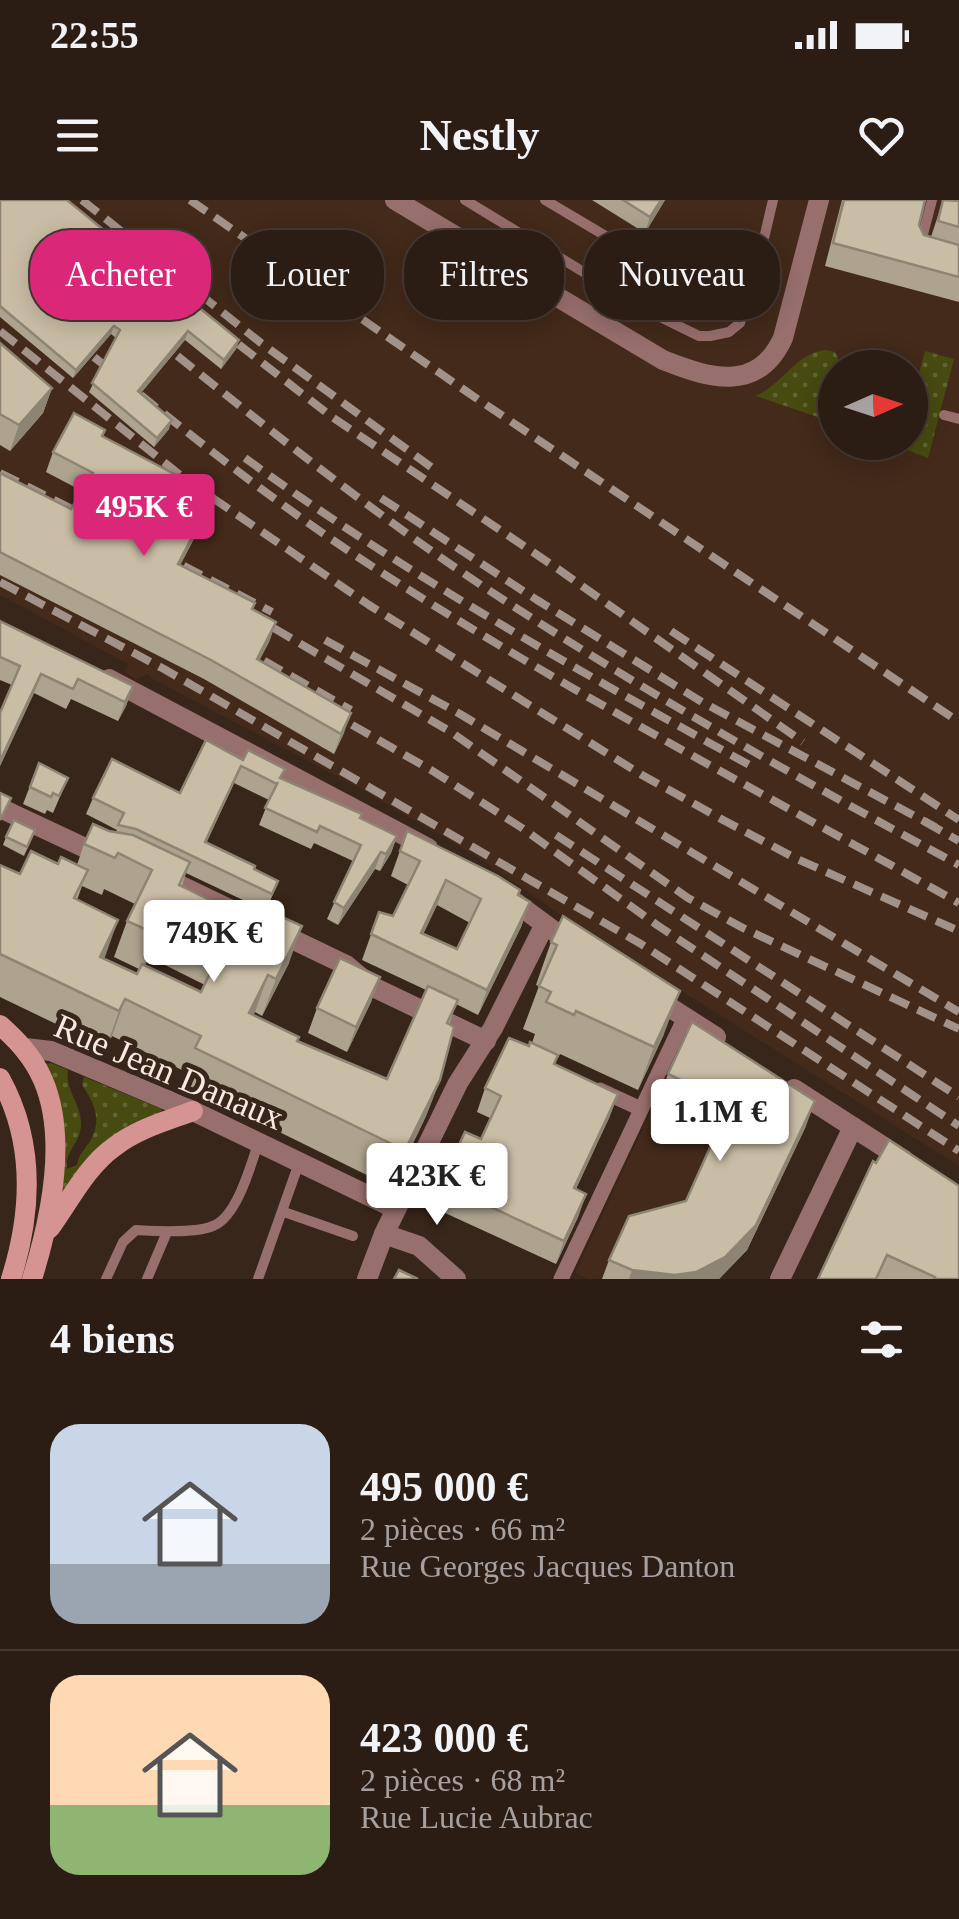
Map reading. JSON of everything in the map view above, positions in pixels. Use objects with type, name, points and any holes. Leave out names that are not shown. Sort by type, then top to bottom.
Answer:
[{"type":"main road","name":"Rue Jean Danaux","points":[[0,1025],[25,1048],[44,1080],[51,1111],[55,1166],[46,1234]]},
{"type":"main road","points":[[0,1043],[25,1048]]},
{"type":"main road","points":[[0,1078],[21,1130],[28,1201],[12,1279]]},
{"type":"main road","points":[[32,1279],[46,1234],[110,1149],[140,1131],[193,1112]]},
{"type":"street","points":[[395,200],[664,360],[723,378],[755,371],[775,356],[818,200]]},
{"type":"street","points":[[82,666],[446,858]]},
{"type":"street","points":[[0,808],[98,854],[124,858]]},
{"type":"street","points":[[158,875],[346,965],[371,986],[493,1041]]},
{"type":"street","points":[[491,886],[594,959]]},
{"type":"street","points":[[367,1279],[384,1234],[458,1084],[493,1041],[544,926]]},
{"type":"street","points":[[640,988],[736,1050]]},
{"type":"street","points":[[561,1279],[686,1017]]},
{"type":"street","name":"Rue Jean Danaux","points":[[25,1048],[51,1050],[259,1141],[396,1209]]},
{"type":"street","points":[[769,1072],[928,1176]]},
{"type":"street","points":[[587,1083],[641,1109]]},
{"type":"street","points":[[780,1279],[853,1127]]},
{"type":"street","points":[[384,1234],[419,1246],[456,1279]]},
{"type":"lane","points":[[465,200],[584,272]]},
{"type":"lane","points":[[545,200],[596,230]]},
{"type":"lane","points":[[766,230],[774,200]]},
{"type":"lane","points":[[932,200],[919,250],[932,254]]},
{"type":"lane","points":[[666,320],[699,336],[721,336],[740,320]]},
{"type":"lane","points":[[944,416],[959,419]]},
{"type":"lane","points":[[106,1279],[123,1242],[136,1230],[167,1232],[216,1225],[233,1207],[259,1141]]},
{"type":"lane","points":[[258,1279],[299,1163]]},
{"type":"lane","points":[[284,1212],[353,1236]]},
{"type":"lane","points":[[147,1279],[167,1232]]},
{"type":"shaded area","points":[[0,200],[959,200],[959,1166],[556,912],[479,858],[149,674],[136,679],[124,672],[128,664],[0,595]]},
{"type":"shaded area","points":[[682,1046],[806,1126],[747,1250],[720,1279],[588,1279],[575,1273]]},
{"type":"green space","points":[[816,352],[818,417],[756,396],[806,356]]},
{"type":"green space","points":[[928,352],[954,359],[928,458]]},
{"type":"green space","points":[[46,1064],[68,1070],[81,1118],[67,1169],[77,1165],[96,1127],[94,1106],[82,1085],[84,1077],[162,1109],[161,1116],[61,1197],[60,1113]]},
{"type":"building","points":[[0,200],[67,200],[104,230],[30,230],[30,320],[211,317],[239,340],[224,360],[188,331],[138,391],[172,420],[157,438],[92,383],[120,330],[114,326],[76,370],[0,306]]},
{"type":"building","points":[[623,200],[661,200],[650,217]]},
{"type":"building","points":[[844,200],[925,200],[919,225],[924,235],[959,245],[959,277],[833,243]]},
{"type":"building","points":[[943,200],[959,201],[959,227],[938,221]]},
{"type":"building","points":[[0,343],[52,388],[19,425],[0,414]]},
{"type":"building","points":[[74,413],[105,430],[102,436],[214,495],[178,564],[255,603],[252,609],[276,622],[257,659],[351,713],[341,734],[211,660],[0,552],[0,473],[71,509],[93,473],[53,452]]},
{"type":"building","points":[[0,621],[133,686],[125,702],[78,679],[73,689],[41,674],[0,761],[0,713],[20,666],[0,657]]},
{"type":"building","points":[[206,740],[243,760],[248,750],[285,769],[280,778],[362,814],[360,818],[397,836],[386,854],[381,852],[344,908],[334,902],[361,845],[320,826],[317,832],[265,808],[277,784],[241,766],[205,842],[278,881],[272,894],[136,829],[118,825],[124,813],[93,798],[112,759],[180,793]]},
{"type":"building","points":[[39,763],[68,778],[59,796],[53,793],[51,797],[30,787]]},
{"type":"building","points":[[0,793],[11,798],[0,820]]},
{"type":"building","points":[[14,820],[35,830],[27,847],[6,837]]},
{"type":"building","points":[[93,824],[133,835],[190,862],[179,885],[255,922],[263,908],[302,926],[276,979],[268,975],[249,1013],[299,1037],[297,1041],[387,1079],[428,986],[458,1000],[447,1023],[454,1027],[440,1080],[408,1144],[398,1147],[195,1048],[201,1036],[125,999],[119,1011],[0,954],[0,865],[20,874],[31,851],[58,864],[61,857],[88,870],[74,898],[118,920],[100,957],[137,974],[142,964],[201,992],[221,950],[162,921],[156,934],[127,921],[152,870],[118,853],[115,858],[84,844]]},
{"type":"building","points":[[407,831],[498,876],[520,890],[518,895],[530,902],[487,990],[371,934],[379,912],[393,916],[420,861],[400,851]],"holes":[[[446,880],[481,899],[457,949],[421,933]]]},
{"type":"building","points":[[563,916],[680,991],[654,1047],[576,1011],[574,1015],[546,1002],[551,992],[539,986],[557,945],[551,942]]},
{"type":"building","points":[[340,958],[380,977],[356,1027],[317,1008]]},
{"type":"building","points":[[692,1022],[815,1101],[756,1225],[725,1257],[696,1272],[675,1275],[632,1270],[609,1260],[629,1216],[686,1201],[722,1121],[749,1128],[754,1115],[668,1074]]},
{"type":"building","points":[[509,1038],[529,1046],[530,1042],[558,1055],[554,1064],[618,1094],[574,1188],[586,1194],[564,1241],[441,1184],[465,1132],[481,1139],[501,1096],[485,1088]]},
{"type":"building","points":[[889,1140],[959,1186],[959,1279],[934,1279],[887,1255],[876,1279],[818,1279],[873,1161],[876,1163]]},
{"type":"building","points":[[399,1270],[418,1279],[394,1279]]},
{"type":"railway","points":[[82,200],[261,343],[431,467]]},
{"type":"railway","points":[[190,200],[473,396],[959,722]]},
{"type":"railway","points":[[215,326],[332,417],[558,569],[803,742]]},
{"type":"railway","points":[[0,331],[185,479],[369,605],[642,775],[725,821],[795,858],[959,931]]},
{"type":"railway","points":[[154,337],[359,498],[487,589],[720,732],[959,865]]},
{"type":"railway","points":[[71,338],[256,485],[373,567],[590,698],[959,903]]},
{"type":"railway","points":[[245,458],[431,582],[753,767]]},
{"type":"railway","points":[[0,473],[94,520]]},
{"type":"railway","points":[[381,498],[702,702],[935,827]]},
{"type":"railway","points":[[157,552],[272,612]]},
{"type":"railway","points":[[0,582],[164,669],[641,944],[959,1151]]},
{"type":"railway","points":[[248,613],[451,732],[688,898],[743,928],[959,1029]]},
{"type":"railway","points":[[671,631],[959,820]]},
{"type":"railway","points":[[325,640],[460,714],[959,1012]]},
{"type":"railway","points":[[238,646],[351,710]]},
{"type":"railway","points":[[326,710],[522,828],[657,925],[959,1126]]},
{"type":"railway","points":[[924,821],[959,841]]},
{"type":"railway","points":[[556,835],[959,1097]]}]
